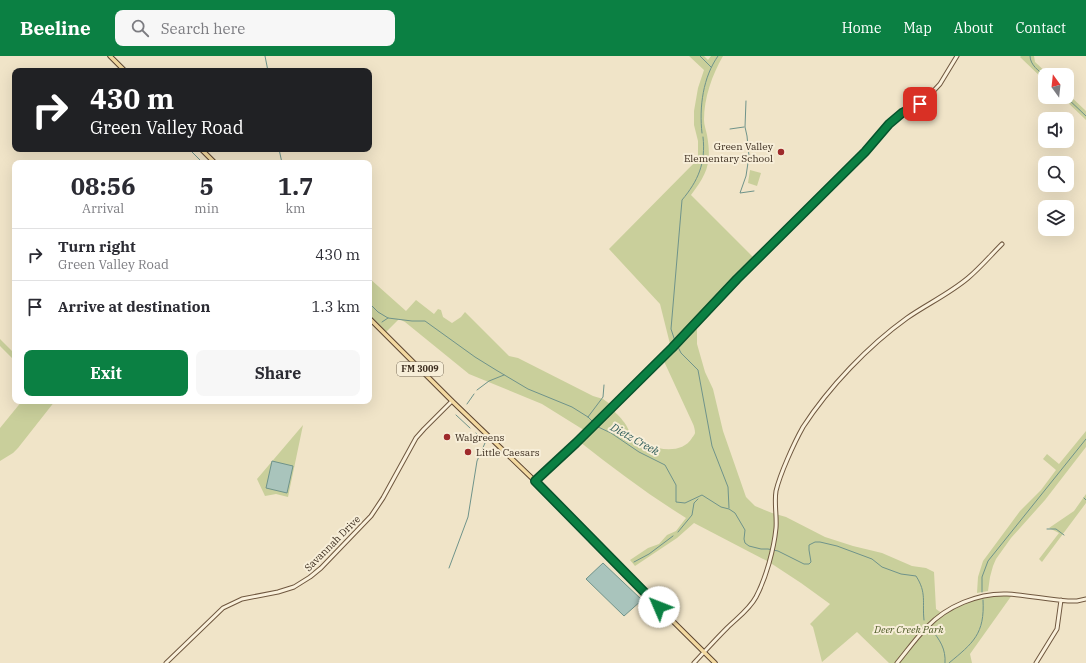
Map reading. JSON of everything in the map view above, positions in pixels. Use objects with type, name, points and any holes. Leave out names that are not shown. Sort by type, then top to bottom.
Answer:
[{"type":"main road","points":[[110,56],[122,68]]},
{"type":"main road","points":[[204,152],[212,160]]},
{"type":"main road","name":"FM 3009","points":[[372,321],[535,481],[715,663]]},
{"type":"street","points":[[535,481],[606,414],[737,279],[865,152],[889,124],[902,113],[918,105],[927,98],[940,84],[957,56]]},
{"type":"street","points":[[694,663],[728,626],[744,613],[753,602],[762,584],[774,540],[776,528],[776,492],[784,468],[802,430],[824,399],[847,372],[883,337],[908,318],[968,278],[1002,244]]},
{"type":"street","name":"Savannah Drive","points":[[166,663],[223,608],[242,598],[278,592],[294,587],[321,568],[371,516],[383,498],[416,438],[452,401]]},
{"type":"street","points":[[897,663],[928,626],[943,614],[968,601],[990,595],[1006,594],[1077,601],[1086,599]]},
{"type":"street","points":[[1036,663],[1057,628],[1061,600]]},
{"type":"green space","points":[[689,56],[704,56],[708,60],[711,56],[723,56],[715,71],[705,103],[704,122],[709,153],[707,168],[701,181],[691,195],[753,257],[670,344],[660,304],[609,249],[698,159],[698,141],[694,125],[694,111],[698,88],[704,70]]},
{"type":"green space","points":[[1034,56],[1035,62],[1041,68],[1038,68],[1038,74],[1020,57]]},
{"type":"green space","points":[[1074,100],[1086,111],[1086,120],[1069,104],[1074,104]]},
{"type":"green space","points":[[750,170],[761,173],[757,186],[748,183]]},
{"type":"green space","name":"Deer Creek Park","points":[[372,281],[406,311],[416,300],[434,314],[438,309],[441,310],[443,317],[452,323],[461,317],[465,312],[509,356],[518,358],[593,396],[603,399],[610,404],[612,409],[626,424],[631,434],[637,439],[653,447],[671,449],[679,448],[686,444],[695,434],[695,429],[662,357],[697,321],[697,344],[705,372],[713,389],[723,431],[746,497],[755,506],[786,517],[825,537],[882,553],[912,566],[926,568],[934,572],[936,609],[943,614],[959,605],[990,595],[1012,595],[970,654],[972,663],[889,663],[857,632],[822,662],[813,627],[810,624],[830,604],[769,562],[694,523],[677,538],[635,566],[630,560],[648,548],[659,544],[667,535],[676,531],[686,518],[632,482],[580,442],[587,432],[542,404],[469,374],[405,322],[399,319],[385,333],[372,321]]},
{"type":"green space","points":[[0,339],[12,351],[12,358],[0,346]]},
{"type":"green space","points":[[20,404],[53,404],[18,448],[0,461],[0,428]]},
{"type":"green space","points":[[303,425],[288,497],[276,494],[265,496],[257,479]]},
{"type":"green space","points":[[1086,431],[1086,447],[1045,500],[1011,538],[996,559],[990,577],[988,591],[977,593],[978,577],[983,561],[1020,511],[1041,490],[1056,470],[1043,459],[1047,454],[1059,464]]},
{"type":"green space","points":[[1086,494],[1086,503],[1042,562],[1039,559],[1059,533],[1049,528],[1074,511]]},
{"type":"water","points":[[272,461],[293,466],[287,493],[266,488]]},
{"type":"water","points":[[603,563],[642,600],[624,616],[586,579]]},
{"type":"waterway","name":"Dietz Creek","points":[[265,56],[267,68]]},
{"type":"waterway","points":[[700,56],[711,67]]},
{"type":"waterway","points":[[702,133],[701,113],[703,93],[709,73],[718,56]]},
{"type":"waterway","points":[[1030,56],[1033,65],[1038,70]]},
{"type":"waterway","points":[[746,101],[745,127],[749,156],[746,176],[740,193],[754,191]]},
{"type":"waterway","points":[[1073,104],[1086,116]]},
{"type":"waterway","points":[[730,129],[744,127]]},
{"type":"waterway","points":[[675,341],[671,329],[682,200],[688,193],[700,171],[704,146],[703,137]]},
{"type":"waterway","points":[[192,152],[200,160]]},
{"type":"waterway","name":"Dietz Creek","points":[[280,152],[281,160]]},
{"type":"waterway","name":"Dietz Creek","points":[[372,306],[388,318],[425,321],[475,357],[496,370],[528,389],[572,407],[588,417],[594,423]]},
{"type":"waterway","name":"Dietz Creek","points":[[382,322],[388,318]]},
{"type":"waterway","points":[[678,347],[681,353],[698,370],[712,446],[728,487],[729,508]]},
{"type":"waterway","points":[[477,390],[489,381],[504,375]]},
{"type":"waterway","points":[[588,417],[603,397],[604,385]]},
{"type":"waterway","points":[[467,404],[474,394]]},
{"type":"waterway","points":[[456,415],[470,428]]},
{"type":"waterway","name":"Dietz Creek","points":[[596,426],[611,433],[639,452],[665,465],[676,485],[676,502],[685,503],[702,495],[721,507],[729,509],[735,513],[745,530],[744,539],[745,543],[749,546],[778,551],[804,564],[809,564],[811,562],[809,545],[815,542],[820,542],[837,546],[872,559],[882,567],[901,574],[916,576],[923,593],[924,620]]},
{"type":"waterway","points":[[449,568],[468,517],[477,461],[485,443],[476,433]]},
{"type":"waterway","points":[[982,592],[982,577],[988,561],[1086,439]]},
{"type":"waterway","points":[[678,532],[692,515],[694,503],[698,499]]},
{"type":"waterway","points":[[1047,529],[1056,529],[1064,535]]},
{"type":"waterway","points":[[634,562],[649,554],[673,536]]},
{"type":"waterway","points":[[949,663],[965,650],[976,637],[982,621],[983,600]]},
{"type":"waterway","name":"Dietz Creek","points":[[931,629],[942,645],[945,663]]},
{"type":"place","name":"Green Valley Elementary School","points":[[781,152]]},
{"type":"place","name":"Walgreens","points":[[447,437]]},
{"type":"place","name":"Little Caesars","points":[[468,452]]},
{"type":"route","points":[[659,607],[598,547],[535,481],[576,443],[672,348],[724,292],[865,152],[889,124],[902,113],[920,104]]}]
